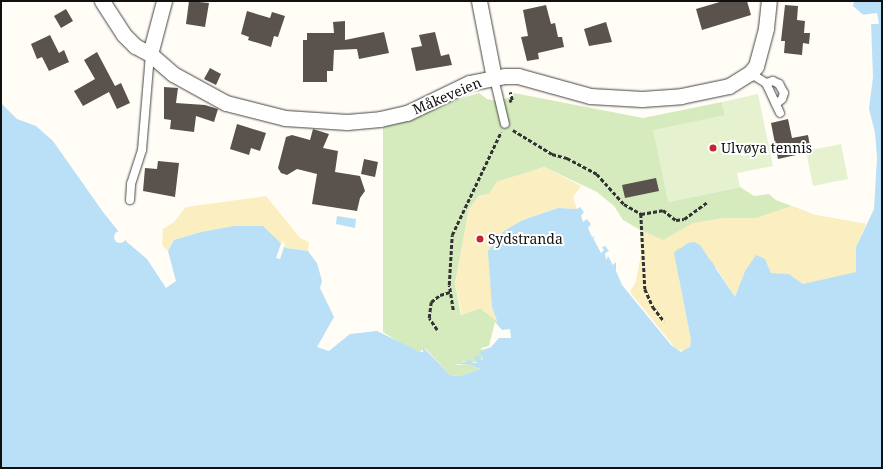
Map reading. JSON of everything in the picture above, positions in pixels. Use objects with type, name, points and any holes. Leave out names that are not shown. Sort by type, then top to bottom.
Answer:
[{"type":"street","name":"Måkeveien","points":[[102,1],[124,35],[136,46],[150,54],[173,74],[226,103],[284,118],[320,121],[380,119],[407,113],[469,83],[494,78],[518,76],[590,96],[642,100],[680,96],[729,86],[750,73]]},
{"type":"street","points":[[150,54],[164,1]]},
{"type":"street","points":[[479,1],[494,78]]},
{"type":"street","points":[[750,73],[759,55],[769,1]]},
{"type":"lane","points":[[130,200],[131,184],[142,150],[150,54]]},
{"type":"lane","points":[[750,73],[766,84],[780,112]]},
{"type":"lane","points":[[494,78],[505,124]]},
{"type":"lane","points":[[766,84],[773,81],[779,84],[784,93],[782,99],[776,104]]},
{"type":"path","points":[[453,310],[450,292],[452,235],[505,124],[552,154],[567,158],[597,174],[624,204],[641,214],[663,210],[676,220],[684,219],[707,202]]},
{"type":"path","points":[[641,214],[645,289],[653,307],[664,321]]},
{"type":"path","points":[[437,330],[429,318],[431,302],[440,295],[450,292]]},
{"type":"green space","points":[[479,93],[487,99],[496,101],[512,97],[514,93],[643,118],[722,102],[725,115],[668,202],[740,187],[754,196],[769,194],[776,200],[815,215],[866,224],[630,292],[636,282],[641,256],[640,230],[623,220],[614,206],[597,192],[544,167],[497,182],[489,194],[479,196],[469,209],[455,284],[461,315],[480,308],[497,321],[491,347],[481,353],[484,358],[479,359],[479,363],[464,361],[456,365],[468,364],[480,369],[460,376],[450,375],[425,348],[420,352],[403,345],[383,332],[383,123]]},
{"type":"green space","name":"Ulvøya tennis","points":[[758,94],[773,166],[737,173],[740,187],[668,202],[653,130],[725,115],[722,102]]},
{"type":"green space","points":[[841,144],[848,179],[813,186],[806,151]]},
{"type":"sand","name":"Sydstranda","points":[[544,167],[581,186],[573,197],[577,209],[558,208],[523,220],[492,307],[497,321],[480,308],[462,315],[455,284],[469,209],[479,196],[489,194],[497,182]]},
{"type":"sand","points":[[266,196],[300,238],[309,242],[308,251],[286,248],[263,226],[234,226],[201,232],[174,240],[168,251],[162,245],[163,229],[174,222],[186,207]]},
{"type":"sand","points":[[791,206],[815,215],[866,224],[856,247],[856,273],[803,284],[789,274],[771,273],[765,259],[745,271],[735,297],[712,261],[678,248],[674,253],[691,340],[690,347],[684,351],[676,349],[630,292],[636,282],[641,256],[641,230],[663,240],[693,223],[723,218],[756,218]]},
{"type":"water","points":[[854,1],[882,1],[882,468],[1,468],[1,103],[17,119],[36,126],[53,141],[103,212],[127,242],[147,259],[166,288],[176,281],[168,251],[174,240],[201,232],[234,226],[263,226],[286,248],[308,251],[317,263],[322,281],[320,288],[334,317],[317,347],[329,351],[350,334],[377,331],[420,352],[423,352],[423,347],[450,375],[460,376],[480,369],[468,364],[456,364],[471,360],[473,363],[478,363],[474,357],[478,355],[482,360],[483,357],[479,352],[491,347],[497,321],[492,307],[488,251],[504,231],[523,220],[558,208],[577,209],[580,207],[584,212],[581,216],[583,222],[587,219],[591,224],[588,228],[592,237],[595,236],[593,238],[601,253],[604,250],[602,247],[605,246],[609,251],[605,253],[606,260],[608,256],[613,265],[616,262],[616,271],[622,285],[671,345],[681,352],[690,347],[691,340],[674,253],[688,243],[694,242],[700,245],[735,297],[745,271],[756,255],[765,259],[771,273],[789,274],[803,284],[856,272],[856,247],[874,209],[877,157],[875,133],[869,109],[873,77],[871,22],[853,6]]},
{"type":"water","points":[[337,216],[356,219],[355,228],[336,224]]},
{"type":"pier","points":[[877,13],[879,24],[869,24],[861,15]]},
{"type":"pier","points":[[118,231],[122,231],[126,237],[122,243],[118,243],[114,239],[114,235]]},
{"type":"pier","points":[[282,241],[285,244],[280,259],[276,258]]},
{"type":"pier","points":[[495,322],[502,330],[510,329],[511,338],[499,338],[491,347],[482,350],[481,348],[489,346]]},
{"type":"building","points":[[189,1],[209,3],[205,27],[186,24]]},
{"type":"building","points":[[723,1],[747,1],[751,15],[702,30],[696,9]]},
{"type":"building","points":[[546,5],[551,24],[555,23],[558,37],[562,37],[564,47],[538,53],[539,59],[527,61],[521,37],[528,36],[523,10]]},
{"type":"building","points":[[785,5],[798,6],[797,20],[805,21],[804,33],[810,33],[809,44],[803,43],[802,55],[784,53],[785,41],[781,41]]},
{"type":"building","points":[[66,9],[73,21],[61,28],[54,16]]},
{"type":"building","points":[[247,11],[270,18],[272,12],[285,16],[278,37],[274,36],[271,47],[248,40],[249,37],[241,34]]},
{"type":"building","points":[[345,21],[345,40],[384,32],[389,53],[359,59],[357,49],[334,50],[333,71],[327,71],[327,82],[303,82],[303,40],[307,40],[307,33],[334,33],[333,22]]},
{"type":"building","points":[[606,22],[612,42],[589,46],[584,29]]},
{"type":"building","points":[[435,32],[441,56],[449,54],[452,65],[416,71],[411,48],[422,46],[419,35]]},
{"type":"building","points":[[50,35],[59,53],[64,50],[69,62],[49,71],[42,57],[37,59],[31,44]]},
{"type":"building","points":[[97,52],[115,86],[121,83],[130,103],[117,109],[109,92],[83,106],[74,91],[95,79],[84,60]]},
{"type":"building","points":[[210,68],[221,74],[216,85],[204,79]]},
{"type":"building","points":[[164,87],[178,88],[176,103],[205,105],[218,109],[214,122],[196,116],[194,132],[170,129],[171,120],[164,119]]},
{"type":"building","points":[[788,119],[792,138],[808,135],[810,146],[794,149],[796,155],[778,159],[771,123]]},
{"type":"building","points":[[237,124],[266,133],[260,151],[251,148],[249,155],[230,149]]},
{"type":"building","points":[[313,129],[329,134],[323,148],[338,151],[335,172],[360,176],[365,191],[360,198],[357,211],[312,204],[317,174],[297,169],[287,175],[281,173],[278,168],[286,137],[292,135],[310,140]]},
{"type":"building","points":[[364,159],[378,162],[375,177],[361,174]]},
{"type":"building","points":[[158,161],[179,163],[175,197],[143,191],[145,168],[157,169]]},
{"type":"building","points":[[656,178],[659,191],[625,198],[622,185]]},
{"type":"place","name":"Ulvøya tennis","points":[[713,148]]},
{"type":"place","name":"Sydstranda","points":[[480,239]]}]
